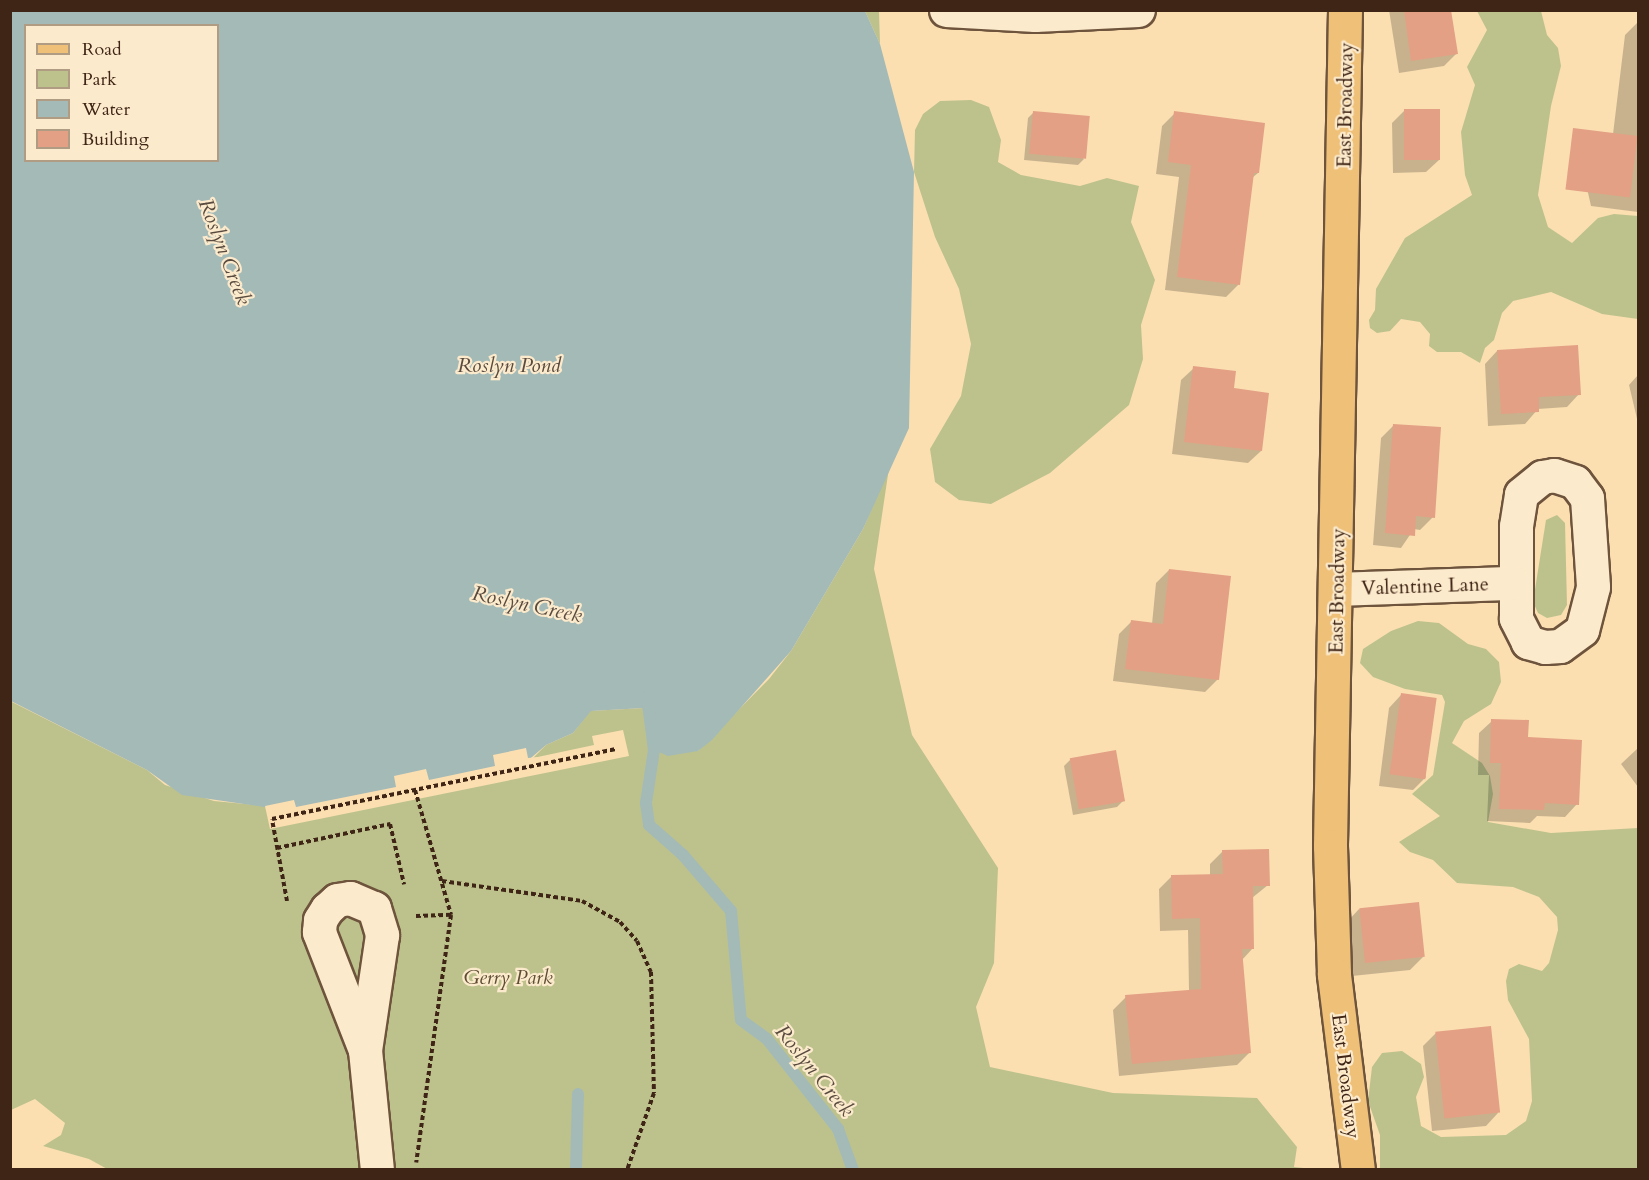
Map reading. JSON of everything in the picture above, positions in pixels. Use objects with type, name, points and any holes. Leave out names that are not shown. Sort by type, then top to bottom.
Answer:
[{"type":"main road","name":"East Broadway","points":[[1346,10],[1337,589],[1330,846],[1334,975],[1358,1170]]},
{"type":"street","points":[[946,10],[1034,13],[1153,10]]},
{"type":"street","name":"Valentine Lane","points":[[1554,475],[1575,482],[1582,489],[1589,507],[1591,604],[1582,630],[1560,646],[1528,642],[1516,618],[1513,583],[1521,494],[1542,477],[1554,475]]},
{"type":"street","name":"Valentine Lane","points":[[1337,589],[1513,583]]},
{"type":"street","points":[[365,1050],[322,945],[320,920],[337,900],[350,898],[374,908],[381,923],[381,949],[365,1050],[377,1170]]},
{"type":"path","points":[[320,920],[287,903],[272,819],[616,749]]},
{"type":"path","points":[[415,790],[451,915],[415,1170]]},
{"type":"path","points":[[277,848],[390,824],[406,893]]},
{"type":"path","points":[[442,881],[582,901],[620,922],[637,941],[651,972],[654,1093],[627,1170]]},
{"type":"path","points":[[411,916],[451,915]]},
{"type":"green space","points":[[865,11],[879,11],[880,44]]},
{"type":"green space","points":[[1477,11],[1541,11],[1547,35],[1558,48],[1561,66],[1551,106],[1538,195],[1548,227],[1572,243],[1598,218],[1614,214],[1638,216],[1638,319],[1602,314],[1551,292],[1513,301],[1502,313],[1494,340],[1485,348],[1480,363],[1461,352],[1437,352],[1429,346],[1430,334],[1420,322],[1401,319],[1390,331],[1377,333],[1370,328],[1369,320],[1375,310],[1376,289],[1405,238],[1472,195],[1465,175],[1461,132],[1475,85],[1467,67],[1487,30]]},
{"type":"green space","points":[[971,100],[989,107],[1001,140],[998,162],[1021,175],[1080,186],[1107,178],[1139,186],[1131,222],[1155,280],[1141,325],[1143,359],[1129,405],[1050,473],[991,504],[959,500],[935,482],[930,449],[961,396],[971,344],[959,289],[935,237],[914,172],[915,130],[923,114],[940,101]]},
{"type":"green space","name":"Gerry Park","points":[[889,468],[874,569],[912,735],[998,868],[994,963],[976,1007],[990,1067],[1113,1093],[1257,1098],[1297,1147],[1294,1167],[1313,1169],[109,1170],[89,1159],[43,1146],[61,1135],[65,1123],[35,1099],[11,1110],[10,701],[147,770],[165,785],[214,801],[265,806],[270,829],[629,756],[623,730],[592,736],[594,745],[533,758],[546,745],[573,733],[590,711],[644,708],[653,716],[649,737],[698,751],[769,679],[791,651],[863,529]]},
{"type":"green space","points":[[1557,515],[1565,523],[1567,605],[1561,615],[1547,618],[1538,613],[1533,602],[1546,520]]},
{"type":"green space","points":[[1418,621],[1439,623],[1468,644],[1486,649],[1499,662],[1501,682],[1491,704],[1464,721],[1452,743],[1482,763],[1490,776],[1493,794],[1488,822],[1551,833],[1638,828],[1638,1169],[1380,1168],[1380,1135],[1368,1101],[1372,1067],[1382,1053],[1402,1051],[1421,1064],[1424,1077],[1416,1097],[1421,1126],[1441,1137],[1506,1135],[1526,1121],[1532,1101],[1529,1039],[1508,1000],[1506,981],[1509,969],[1519,964],[1542,971],[1549,963],[1558,930],[1557,917],[1539,897],[1513,887],[1457,883],[1433,860],[1410,852],[1399,842],[1440,816],[1412,794],[1433,775],[1445,702],[1442,695],[1405,689],[1373,677],[1360,663],[1363,649],[1391,631]]},
{"type":"water","name":"Roslyn Pond","points":[[10,11],[865,11],[880,44],[914,172],[909,428],[863,529],[791,651],[712,740],[698,751],[668,756],[654,750],[649,737],[653,716],[644,708],[591,711],[573,733],[546,745],[525,763],[291,811],[182,795],[147,770],[11,701]]},
{"type":"pier","points":[[526,748],[528,758],[539,757],[526,766],[292,814],[266,809],[265,806],[294,800],[296,807],[396,787],[394,776],[426,769],[429,780],[495,766],[493,755]]},
{"type":"building","points":[[1404,10],[1451,10],[1458,54],[1411,61]]},
{"type":"building","points":[[1404,109],[1440,109],[1440,160],[1404,160]]},
{"type":"building","points":[[1033,111],[1090,116],[1086,159],[1029,154]]},
{"type":"building","points":[[1174,111],[1265,123],[1259,173],[1254,173],[1240,285],[1177,277],[1191,165],[1168,162]]},
{"type":"building","points":[[1573,128],[1638,136],[1630,197],[1565,190]]},
{"type":"building","points":[[1578,345],[1581,395],[1539,397],[1539,412],[1501,414],[1497,350]]},
{"type":"building","points":[[1193,366],[1236,371],[1234,388],[1269,393],[1262,451],[1184,442]]},
{"type":"building","points":[[1393,424],[1441,427],[1435,518],[1416,516],[1415,536],[1385,533]]},
{"type":"building","points":[[1169,569],[1231,576],[1219,680],[1125,669],[1131,620],[1163,624]]},
{"type":"building","points":[[1401,693],[1437,698],[1425,779],[1390,774]]},
{"type":"building","points":[[1491,719],[1529,720],[1528,737],[1582,740],[1579,805],[1545,803],[1544,810],[1499,809],[1501,763],[1490,763]]},
{"type":"building","points":[[1116,750],[1125,801],[1079,809],[1070,758]]},
{"type":"building","points":[[1269,849],[1270,886],[1253,886],[1254,949],[1242,949],[1251,1053],[1132,1064],[1125,995],[1201,989],[1200,918],[1172,919],[1171,875],[1223,874],[1222,850]]},
{"type":"building","points":[[1419,902],[1425,957],[1365,963],[1359,908]]},
{"type":"building","points":[[1491,1026],[1500,1113],[1444,1118],[1435,1032]]},
{"type":"waterway","name":"Roslyn Creek","points":[[647,697],[654,750],[646,803],[649,825],[683,855],[731,911],[741,1020],[767,1039],[838,1129],[853,1170]]},
{"type":"waterway","name":"Roslyn Creek","points":[[576,1170],[578,1094]]}]
